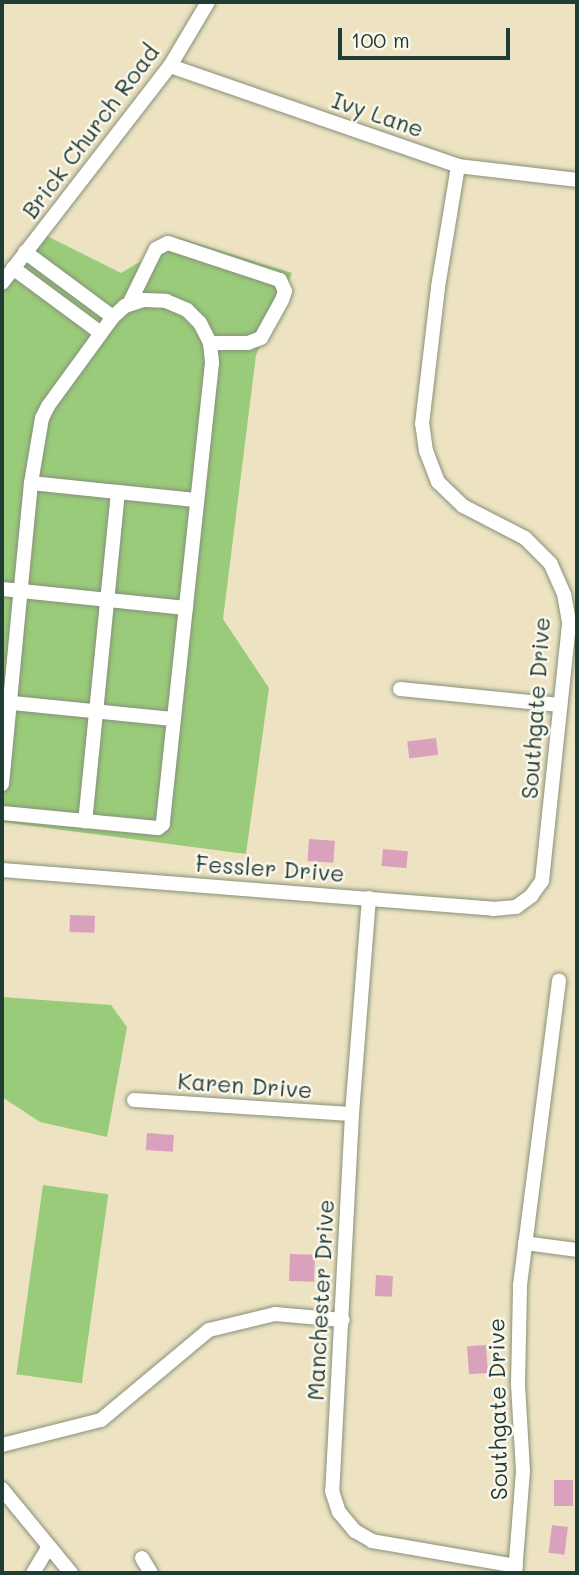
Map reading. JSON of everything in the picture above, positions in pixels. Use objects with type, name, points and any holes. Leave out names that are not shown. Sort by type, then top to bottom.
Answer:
[{"type":"street","name":"Brick Church Road","points":[[2,283],[170,66],[208,2]]},
{"type":"street","name":"Ivy Lane","points":[[170,66],[458,166],[577,180]]},
{"type":"street","name":"Southgate Drive","points":[[458,166],[438,287],[422,424],[426,451],[438,482],[463,506],[525,538],[550,563],[564,594],[569,622],[544,870],[542,881],[531,896]]},
{"type":"street","points":[[129,304],[156,249],[168,243],[280,280],[285,291],[261,338],[248,343],[210,343]]},
{"type":"street","points":[[26,252],[113,317]]},
{"type":"street","points":[[13,268],[101,333]]},
{"type":"street","points":[[2,784],[6,703],[21,590],[31,483],[38,436],[48,405],[113,317],[129,304],[143,300],[166,300],[187,310],[200,323],[210,343],[212,363],[163,824],[158,828],[2,813]]},
{"type":"street","points":[[31,483],[196,500]]},
{"type":"street","points":[[85,821],[118,492]]},
{"type":"street","points":[[2,589],[186,608]]},
{"type":"street","points":[[400,689],[560,705]]},
{"type":"street","points":[[6,703],[173,719]]},
{"type":"street","name":"Fessler Drive","points":[[2,870],[493,909],[516,907],[531,896]]},
{"type":"street","name":"Manchester Drive","points":[[369,898],[352,1114],[332,1491],[339,1513],[355,1531],[372,1541],[516,1570]]},
{"type":"street","name":"Southgate Drive","points":[[516,1570],[523,1471],[518,1325],[525,1243],[559,980]]},
{"type":"street","name":"Karen Drive","points":[[134,1100],[352,1114]]},
{"type":"street","points":[[525,1243],[577,1250]]},
{"type":"street","points":[[2,1445],[101,1420],[209,1330],[275,1314],[343,1320]]},
{"type":"street","points":[[2,1489],[71,1573]]},
{"type":"street","points":[[33,1573],[48,1546]]},
{"type":"street","points":[[142,1559],[151,1573]]},
{"type":"green space","points":[[41,233],[121,273],[180,238],[292,273],[256,355],[223,619],[269,688],[246,854],[2,822],[2,283]]},
{"type":"green space","points":[[2,997],[111,1005],[127,1027],[107,1137],[40,1122],[2,1097]]},
{"type":"green space","points":[[43,1185],[108,1194],[82,1383],[16,1374]]},
{"type":"building","points":[[436,738],[438,755],[409,758],[407,742]]},
{"type":"building","points":[[309,839],[335,841],[333,863],[307,861]]},
{"type":"building","points":[[383,849],[408,851],[406,868],[382,866]]},
{"type":"building","points":[[70,915],[95,916],[94,933],[69,932]]},
{"type":"building","points":[[147,1133],[174,1135],[173,1152],[146,1150]]},
{"type":"building","points":[[290,1254],[315,1255],[314,1282],[289,1281]]},
{"type":"building","points":[[376,1275],[393,1276],[392,1297],[375,1296]]},
{"type":"building","points":[[486,1345],[488,1373],[469,1374],[467,1346]]},
{"type":"building","points":[[554,1480],[573,1480],[573,1506],[554,1506]]},
{"type":"building","points":[[552,1525],[568,1527],[564,1555],[549,1553]]}]
